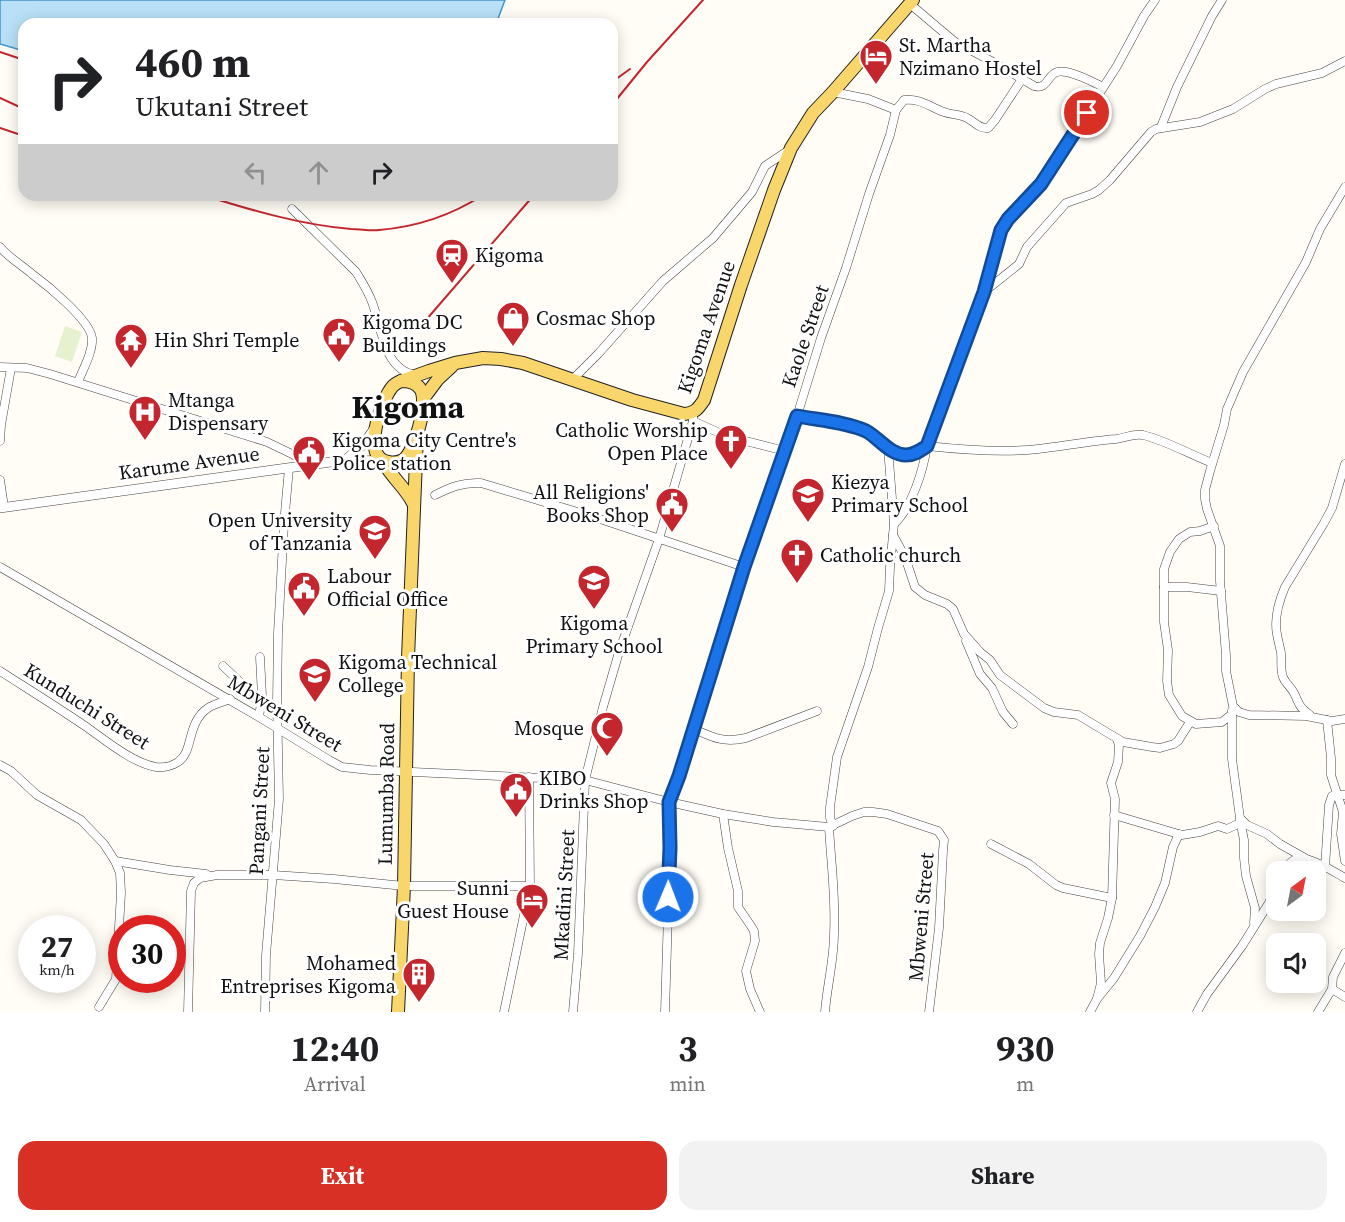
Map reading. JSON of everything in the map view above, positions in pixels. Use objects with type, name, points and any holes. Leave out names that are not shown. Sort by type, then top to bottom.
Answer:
[{"type":"main road","name":"Kigoma Avenue","points":[[401,381],[455,363],[483,358],[501,359],[523,363],[571,381],[693,417],[704,400],[774,189],[791,148],[813,113],[911,2]]},
{"type":"main road","points":[[423,399],[438,379],[455,363]]},
{"type":"main road","points":[[383,462],[402,461],[417,435],[423,399],[422,392],[412,382],[401,381],[395,384],[390,391],[376,426],[374,448],[387,470],[404,488],[413,505]]},
{"type":"main road","name":"Lumumba Road","points":[[398,1012],[404,886],[408,658],[417,435]]},
{"type":"street","points":[[894,524],[901,518],[915,489],[925,461],[927,446],[984,292],[1001,230],[1008,219],[1041,184],[1155,0]]},
{"type":"street","points":[[1161,128],[1178,87],[1222,0]]},
{"type":"street","points":[[911,2],[956,42],[1040,87],[1055,73],[1066,72],[1103,87]]},
{"type":"street","points":[[984,292],[1019,264],[1027,247],[1066,203],[1099,190],[1151,132],[1161,128],[1208,120],[1233,109],[1276,84],[1322,73],[1341,63],[1345,53]]},
{"type":"street","points":[[833,92],[868,99],[896,110],[904,100],[922,101],[944,112],[974,121],[980,127],[988,128],[1022,79]]},
{"type":"street","name":"Kaole Street","points":[[665,1012],[670,848],[669,802],[744,567],[797,416],[890,135],[896,110]]},
{"type":"street","points":[[571,381],[663,282],[713,238],[752,192],[765,166],[791,148]]},
{"type":"street","points":[[1254,925],[1255,908],[1246,876],[1244,840],[1232,759],[1232,710],[1226,671],[1220,546],[1207,509],[1205,490],[1227,409],[1243,372],[1306,262],[1320,229],[1345,187]]},
{"type":"street","points":[[292,209],[356,272],[372,303],[392,360],[404,372],[418,375]]},
{"type":"street","points":[[0,247],[46,285],[84,321],[90,330],[91,348],[78,382]]},
{"type":"street","points":[[0,368],[27,368],[78,382],[267,442],[294,454],[309,465]]},
{"type":"street","points":[[0,441],[11,368]]},
{"type":"street","points":[[797,416],[852,426],[866,431],[888,448],[904,455],[914,454],[927,446],[977,450],[1035,450],[1117,439],[1132,434],[1142,435],[1212,463]]},
{"type":"street","points":[[585,780],[619,652],[659,538],[693,417],[726,436],[785,451]]},
{"type":"street","points":[[345,460],[362,446],[376,426]]},
{"type":"street","points":[[825,1012],[833,964],[835,931],[830,807],[837,757],[868,667],[890,591],[894,524],[888,448]]},
{"type":"street","name":"Karume Avenue","points":[[2,507],[345,460],[383,462]]},
{"type":"street","points":[[1311,716],[1298,705],[1294,693],[1285,681],[1276,632],[1277,621],[1285,587],[1332,508],[1345,464]]},
{"type":"street","name":"Pangani Street","points":[[264,1012],[266,955],[279,799],[278,633],[289,468]]},
{"type":"street","points":[[0,480],[2,507]]},
{"type":"street","points":[[435,495],[467,482],[481,483],[583,513],[744,567]]},
{"type":"street","points":[[1214,526],[1190,532],[1179,539],[1170,552],[1164,569],[1168,695],[1182,716],[1196,724],[1222,722],[1232,710]]},
{"type":"street","points":[[893,535],[905,557],[915,587],[925,595],[953,609],[980,674],[992,688],[1003,712],[1013,724]]},
{"type":"street","name":"Mbweni Street","points":[[0,567],[230,699],[342,767],[362,770],[585,780],[723,814],[831,827],[852,816],[873,812],[887,814],[938,831],[944,840],[940,917],[929,1012]]},
{"type":"street","points":[[1164,586],[1221,591]]},
{"type":"street","points":[[964,634],[990,660],[1003,678],[1044,708],[1054,712],[1078,715],[1129,744],[1152,747],[1169,746],[1178,741],[1190,722]]},
{"type":"street","points":[[259,717],[262,684],[260,657]]},
{"type":"street","points":[[223,666],[261,705]]},
{"type":"street","name":"Kunduchi Street","points":[[0,671],[113,747],[155,767],[179,762],[187,752],[197,719],[209,708],[230,699]]},
{"type":"street","points":[[1232,710],[1249,715],[1277,714],[1311,716],[1327,720],[1345,719]]},
{"type":"street","points":[[694,729],[724,741],[735,741],[818,711]]},
{"type":"street","points":[[1327,720],[1331,775],[1341,795],[1343,812],[1341,834],[1345,861]]},
{"type":"street","points":[[1097,999],[1101,982],[1100,943],[1112,898],[1115,799],[1111,783],[1118,762],[1117,739]]},
{"type":"street","points":[[0,765],[11,771],[38,795],[81,820],[104,844],[120,873],[116,979],[99,1007]]},
{"type":"street","points":[[504,1012],[530,886],[529,777]]},
{"type":"street","name":"Mkadini Street","points":[[573,1012],[578,954],[585,780]]},
{"type":"street","points":[[1325,861],[1329,805],[1332,796],[1341,795]]},
{"type":"street","points":[[723,814],[736,881],[738,907],[754,931],[755,941],[746,971],[760,1012]]},
{"type":"street","points":[[1114,815],[1186,835],[1220,826],[1227,829],[1240,821]]},
{"type":"street","points":[[1240,821],[1267,834],[1310,861]]},
{"type":"street","points":[[1090,1012],[1140,936],[1158,900],[1179,834]]},
{"type":"street","points":[[991,844],[1029,864],[1056,885],[1112,898]]},
{"type":"street","points":[[1293,861],[1301,858],[1310,861]]},
{"type":"street","points":[[115,861],[217,875],[273,875],[404,886],[530,886]]},
{"type":"street","points":[[1326,868],[1345,878]]},
{"type":"street","points":[[188,1012],[191,891],[194,883],[200,878],[217,875]]},
{"type":"street","points":[[1197,1012],[1266,907]]},
{"type":"street","points":[[1318,1012],[1332,989],[1333,977],[1345,952]]},
{"type":"street","points":[[1332,989],[1345,997]]},
{"type":"green space","points":[[65,326],[82,332],[72,362],[55,356]]},
{"type":"water","points":[[0,0],[505,0],[498,18],[18,18],[18,49],[0,44]]},
{"type":"railway","points":[[618,98],[703,0]]},
{"type":"railway","points":[[0,52],[18,58]]},
{"type":"railway","points":[[618,78],[630,69]]},
{"type":"railway","points":[[0,98],[18,106]]},
{"type":"railway","points":[[0,128],[18,134]]},
{"type":"railway","points":[[224,201],[295,220],[332,227],[372,230],[406,226],[433,219],[472,201]]},
{"type":"railway","points":[[426,320],[529,201]]},
{"type":"place","name":"St. Martha Nzimano Hostel","points":[[876,85]]},
{"type":"place","name":"Kigoma","points":[[452,284]]},
{"type":"place","name":"Cosmac Shop","points":[[513,347]]},
{"type":"place","name":"Kigoma DC Buildings","points":[[339,363]]},
{"type":"place","name":"Hin Shri Temple","points":[[131,369]]},
{"type":"place","name":"Mtanga Dispensary","points":[[145,441]]},
{"type":"place","name":"Catholic Worship Open Place","points":[[731,470]]},
{"type":"place","name":"Kigoma City Centre's Police station","points":[[309,481]]},
{"type":"place","name":"Kiezya Primary School","points":[[808,523]]},
{"type":"place","name":"All Religions' Books Shop","points":[[672,533]]},
{"type":"place","name":"Open University of Tanzania","points":[[375,560]]},
{"type":"place","name":"Catholic church","points":[[797,584]]},
{"type":"place","name":"Kigoma Primary School","points":[[594,610]]},
{"type":"place","name":"Labour Official Office","points":[[304,617]]},
{"type":"place","name":"Kigoma Technical College","points":[[315,703]]},
{"type":"place","name":"Mosque","points":[[607,757]]},
{"type":"place","name":"KIBO Drinks Shop","points":[[516,818]]},
{"type":"place","name":"Sunni Guest House","points":[[532,929]]},
{"type":"place","name":"Mohamed Entreprises Kigoma","points":[[419,1003]]},
{"type":"district","name":"Kigoma","points":[[408,407]]},
{"type":"route","points":[[668,897],[669,802],[718,655],[744,567],[797,416],[852,426],[866,431],[888,448],[904,455],[914,454],[927,446],[984,292],[1001,230],[1008,219],[1041,184],[1087,113]]}]
